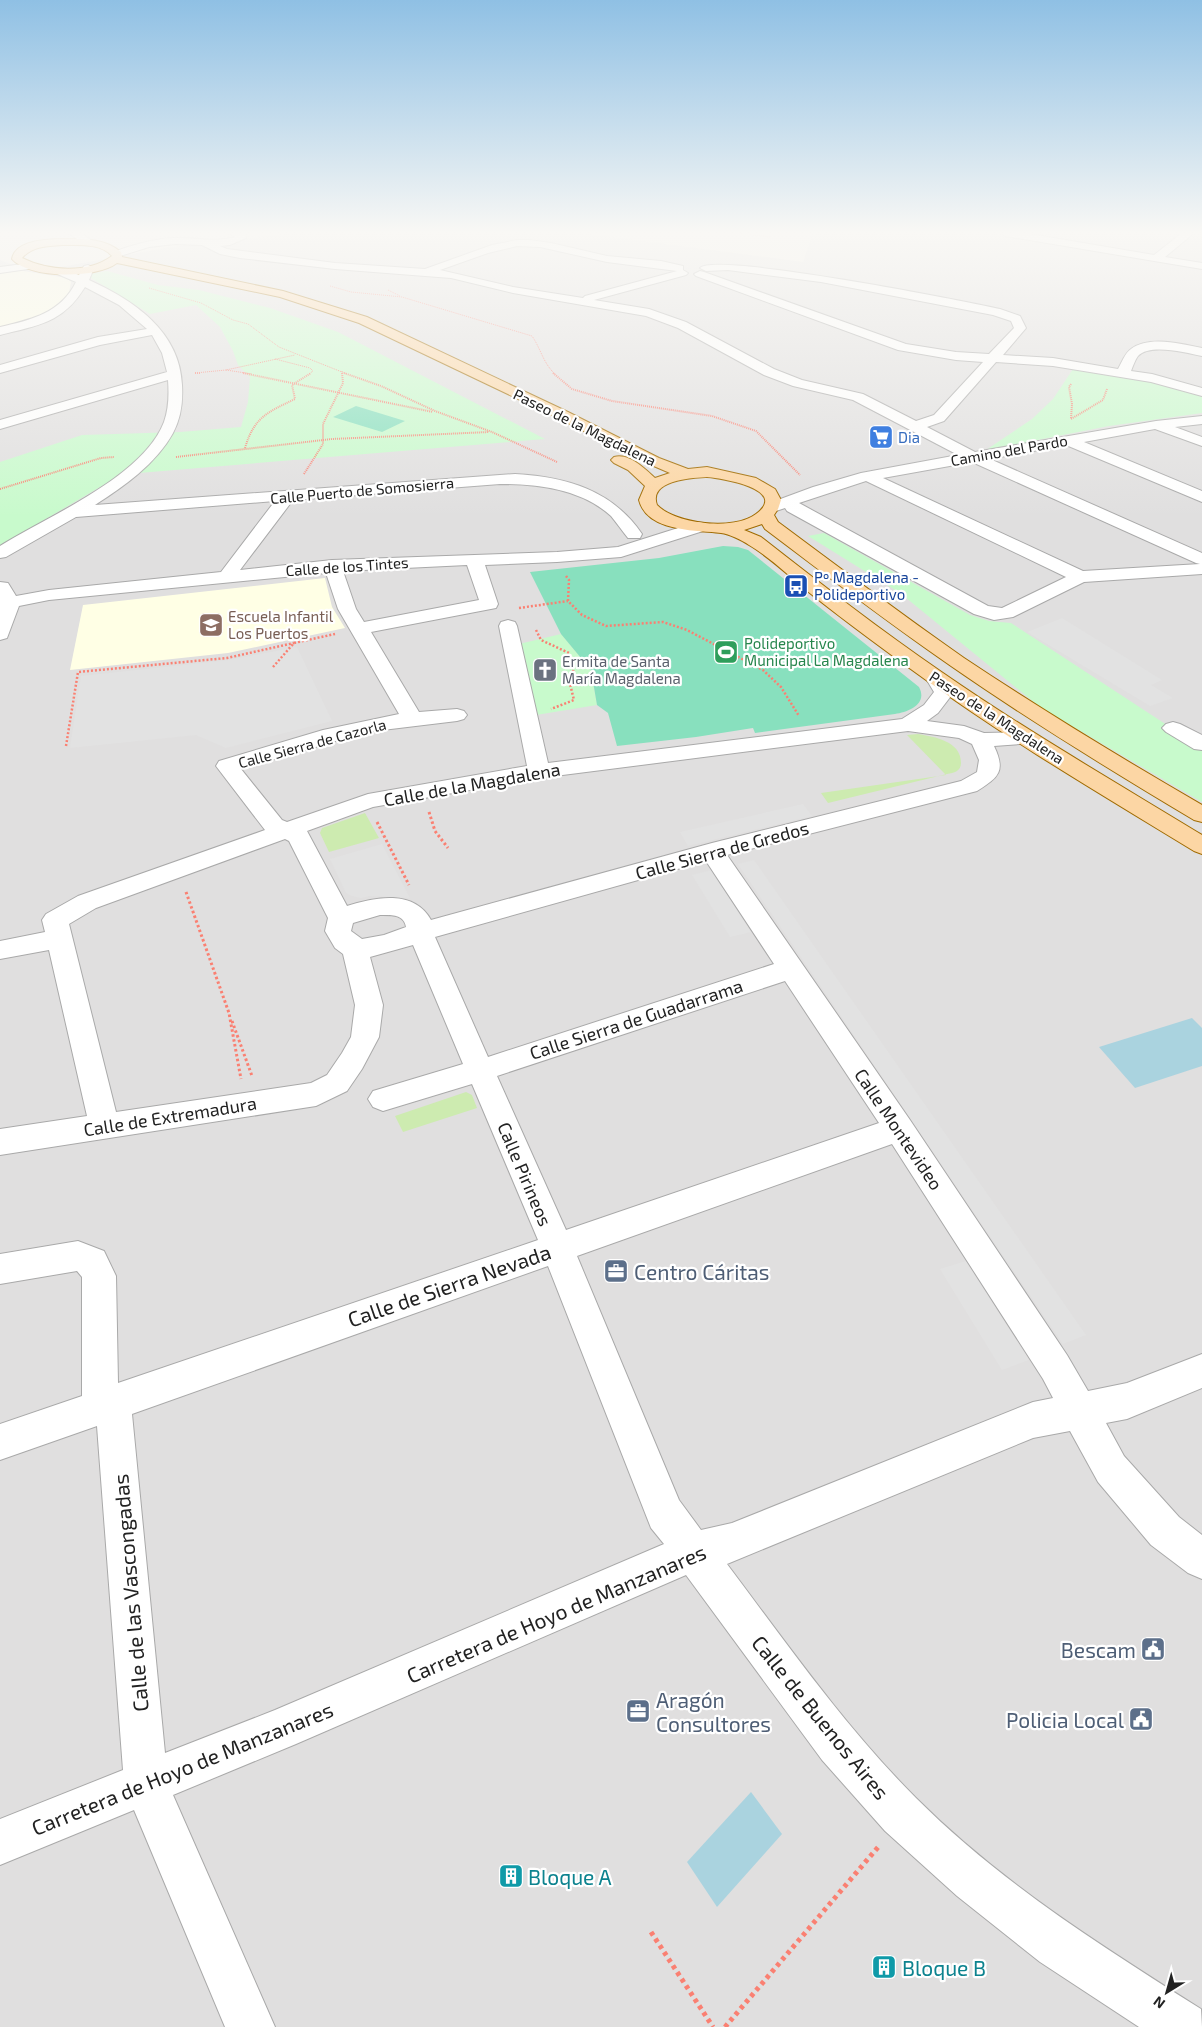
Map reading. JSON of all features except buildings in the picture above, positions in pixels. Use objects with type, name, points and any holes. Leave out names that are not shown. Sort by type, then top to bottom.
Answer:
[{"type":"main road","name":"Paseo de la Magdalena","points":[[349,328],[416,357],[503,401]]},
{"type":"main road","name":"Paseo de la Magdalena","points":[[379,328],[554,411],[654,462],[687,474]]},
{"type":"main road","name":"Paseo de la Magdalena","points":[[607,454],[633,467],[654,485]]},
{"type":"main road","points":[[762,486],[747,479],[728,474],[687,474],[674,476],[654,485],[648,492],[647,500],[650,508],[659,515],[676,522],[698,527],[725,528],[749,523],[769,511]]},
{"type":"main road","name":"Paseo de la Magdalena","points":[[762,486],[773,500],[769,511],[771,525],[881,609],[986,681],[1202,816]]},
{"type":"main road","name":"Paseo de la Magdalena","points":[[725,528],[755,541],[939,685],[1202,846]]},
{"type":"street","points":[[0,332],[15,328]]},
{"type":"street","points":[[0,553],[74,512],[114,486],[141,463],[165,434],[174,405],[176,391],[174,374],[169,352],[152,328]]},
{"type":"street","points":[[687,328],[769,372],[798,383],[858,397],[917,426],[970,456],[1202,559]]},
{"type":"street","points":[[852,328],[903,347],[956,356],[995,357],[1123,372],[1178,384],[1202,392]]},
{"type":"street","points":[[917,426],[939,418],[1020,328]]},
{"type":"street","points":[[0,369],[98,341],[156,331]]},
{"type":"street","points":[[1123,372],[1134,352],[1141,348],[1169,347],[1202,352]]},
{"type":"street","points":[[0,425],[174,374]]},
{"type":"street","name":"Camino del Pardo","points":[[769,511],[819,490],[867,476],[970,456],[1156,425],[1202,420]]},
{"type":"street","points":[[1156,425],[1202,442]]},
{"type":"street","points":[[1066,440],[1202,497]]},
{"type":"street","points":[[867,476],[1080,577]]},
{"type":"street","name":"Calle Puerto de Somosierra","points":[[74,512],[500,478],[530,478],[582,490],[614,511],[639,538]]},
{"type":"street","name":"Camino del Pardo","points":[[762,486],[819,490]]},
{"type":"street","points":[[227,576],[287,496]]},
{"type":"street","points":[[790,501],[793,508],[981,610],[994,614],[1006,613],[1080,577],[1202,569]]},
{"type":"street","points":[[639,538],[659,515]]},
{"type":"street","name":"Calle de los Tintes","points":[[3,594],[50,595],[332,566],[557,557],[621,552],[639,538],[698,527]]},
{"type":"street","points":[[360,629],[489,604],[474,559]]},
{"type":"street","points":[[332,566],[347,609],[412,718]]},
{"type":"street","points":[[0,634],[3,594]]},
{"type":"street","points":[[508,626],[539,771]]},
{"type":"street","points":[[939,685],[973,736]]},
{"type":"street","name":"Calle de la Magdalena","points":[[908,725],[930,710],[939,685]]},
{"type":"street","name":"Calle Sierra de Cazorla","points":[[288,831],[274,825],[227,766],[329,735],[366,726],[412,718],[457,715]]},
{"type":"street","name":"Calle de la Magdalena","points":[[0,950],[57,929],[87,902],[368,801],[539,771],[908,725],[973,736],[1026,738]]},
{"type":"street","points":[[1173,728],[1202,744]]},
{"type":"street","name":"Calle Sierra de Gredos","points":[[355,948],[399,942],[420,932],[712,851],[969,786],[987,775],[990,760],[973,736]]},
{"type":"street","points":[[288,831],[298,836],[341,918],[338,931],[345,942],[355,948]]},
{"type":"street","name":"Calle Montevideo","points":[[712,851],[899,1129],[1055,1367],[1111,1469],[1165,1531],[1202,1559]]},
{"type":"street","name":"Calle Pirineos","points":[[341,918],[358,910],[379,906],[405,908],[417,917],[420,932],[482,1070],[557,1247],[665,1514],[692,1552]]},
{"type":"street","points":[[57,929],[104,1126]]},
{"type":"street","name":"Calle de Extremadura","points":[[0,1142],[316,1094],[337,1083],[352,1062],[365,1037],[369,1005],[355,948]]},
{"type":"street","name":"Calle Sierra de Guadarrama","points":[[482,1070],[791,969]]},
{"type":"street","points":[[383,1099],[482,1070]]},
{"type":"street","name":"Calle de Sierra Nevada","points":[[0,1442],[899,1129]]},
{"type":"street","name":"Calle de las Vascongadas","points":[[0,1269],[78,1256],[92,1262],[98,1276],[107,1405],[146,1785],[250,2027]]},
{"type":"street","name":"Carretera de Hoyo de Manzanares","points":[[0,1842],[146,1785],[291,1725],[692,1552],[732,1543],[1033,1420],[1127,1401],[1202,1371]]},
{"type":"street","name":"Calle de Buenos Aires","points":[[692,1552],[837,1744],[901,1815],[973,1880],[1057,1944],[1183,2027]]},
{"type":"path","points":[[253,328],[279,347],[296,355],[381,386],[435,411],[492,432],[560,463]]},
{"type":"path","points":[[504,328],[532,336],[540,348],[546,366],[572,389],[612,401],[712,416],[756,431],[804,479]]},
{"type":"path","points":[[174,374],[226,370],[296,355]]},
{"type":"path","points":[[245,448],[248,438],[264,414],[295,399],[292,386],[313,371],[310,368],[275,359]]},
{"type":"path","points":[[1082,366],[1069,387],[1072,404],[1071,419],[1103,400],[1108,386],[1118,380],[1123,372]]},
{"type":"path","points":[[226,370],[420,410],[435,411]]},
{"type":"path","points":[[287,496],[320,450],[323,424],[343,383],[342,371]]},
{"type":"path","points":[[0,489],[101,458],[125,457],[141,463],[322,439],[492,432]]},
{"type":"path","points":[[565,574],[569,580],[568,601],[582,615],[606,626],[663,622],[687,630],[763,670],[780,687],[811,736]]},
{"type":"path","points":[[489,604],[492,609],[505,610],[568,601]]},
{"type":"path","points":[[528,718],[574,700],[569,680],[574,669],[569,653],[541,640],[535,628]]},
{"type":"path","points":[[66,746],[78,672],[227,658],[360,629]]},
{"type":"path","points":[[273,667],[294,643]]},
{"type":"path","points":[[429,808],[434,831],[448,848]]},
{"type":"path","points":[[375,818],[410,888]]},
{"type":"path","points":[[178,870],[252,1076]]},
{"type":"path","points":[[229,1013],[246,1105]]},
{"type":"path","points":[[725,2027],[869,1860],[901,1815]]},
{"type":"path","points":[[651,1932],[713,2027]]},
{"type":"shaded area","points":[[0,328],[1202,328],[1202,2027],[0,2027]]},
{"type":"shaded area","name":"Escuela Infantil Los Puertos","points":[[325,578],[332,607],[345,628],[228,653],[70,670],[83,605]]},
{"type":"shaded area","points":[[1062,618],[1162,680],[1151,685],[1173,698],[1150,706],[1027,632]]},
{"type":"shaded area","points":[[297,647],[332,721],[226,748],[196,735],[70,748],[81,676],[229,660]]},
{"type":"shaded area","points":[[803,804],[812,816],[688,846],[680,832]]},
{"type":"shaded area","points":[[382,844],[410,898],[370,896],[361,898],[346,893],[330,859]]},
{"type":"shaded area","points":[[754,860],[1086,1335],[1063,1344],[738,864]]},
{"type":"shaded area","points":[[712,870],[751,932],[730,937],[692,875]]},
{"type":"shaded area","points":[[966,1261],[1029,1360],[1002,1370],[940,1269]]},
{"type":"green space","points":[[220,328],[326,328],[338,332],[545,439],[139,473],[112,480],[0,546],[0,462],[82,435],[180,432],[241,427],[248,402],[250,377],[238,365]]},
{"type":"green space","points":[[1073,369],[1145,379],[1202,396],[1202,413],[1109,426],[986,450],[1032,419],[1053,399]]},
{"type":"green space","points":[[356,406],[405,421],[382,432],[333,417]]},
{"type":"green space","points":[[824,533],[970,615],[989,621],[1011,623],[1202,748],[1202,802],[1041,708],[900,593],[808,536]]},
{"type":"green space","name":"Polideportivo Municipal La Magdalena","points":[[723,546],[748,550],[919,687],[921,698],[916,706],[895,714],[755,733],[753,728],[617,746],[608,713],[597,705],[591,670],[561,634],[530,572],[659,558]]},
{"type":"green space","points":[[561,634],[591,670],[597,705],[536,715],[519,644]]},
{"type":"green space","points":[[918,734],[946,741],[952,745],[960,756],[961,766],[958,770],[945,774],[907,735]]},
{"type":"green space","points":[[938,776],[828,803],[821,793]]},
{"type":"green space","points":[[365,813],[379,838],[329,852],[320,833],[322,828]]},
{"type":"green space","points":[[466,1092],[472,1095],[477,1108],[403,1132],[395,1116]]},
{"type":"water","points":[[1192,1018],[1202,1028],[1202,1066],[1135,1088],[1099,1047]]},
{"type":"water","points":[[751,1792],[782,1834],[717,1907],[687,1862]]},
{"type":"place","name":"Dia","points":[[881,437]]},
{"type":"place","name":"Pº Magdalena - Polideportivo","points":[[796,586]]},
{"type":"place","name":"Escuela Infantil Los Puertos","points":[[211,625]]},
{"type":"place","name":"Polideportivo Municipal La Magdalena","points":[[726,652]]},
{"type":"place","name":"Ermita de Santa María Magdalena","points":[[545,670]]},
{"type":"place","name":"Centro Cáritas","points":[[616,1271]]},
{"type":"place","name":"Bescam","points":[[1153,1649]]},
{"type":"place","name":"Aragón Consultores","points":[[638,1711]]},
{"type":"place","name":"Policia Local","points":[[1141,1719]]},
{"type":"place","name":"Bloque A","points":[[511,1876]]},
{"type":"place","name":"Bloque B","points":[[884,1967]]}]
